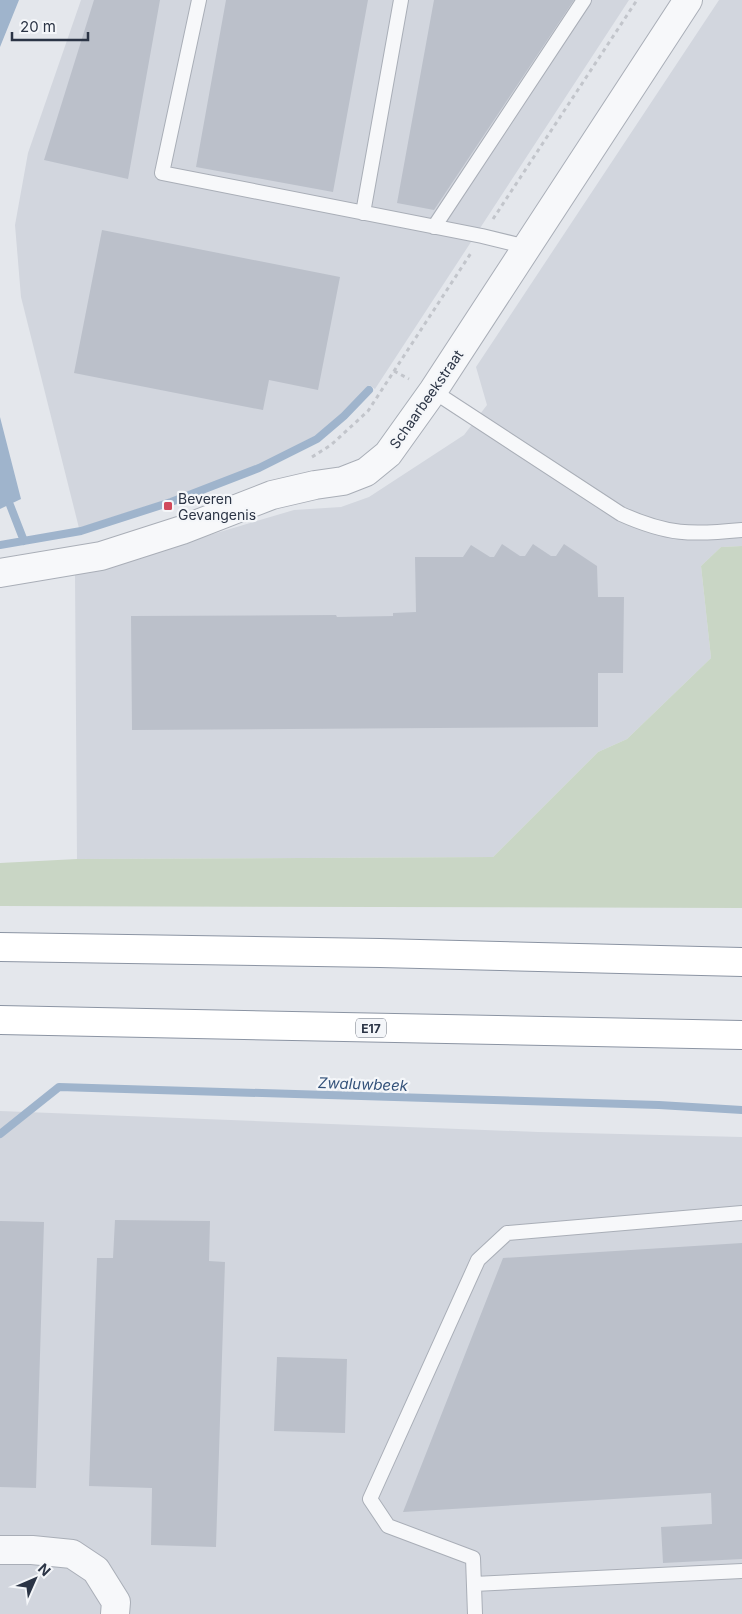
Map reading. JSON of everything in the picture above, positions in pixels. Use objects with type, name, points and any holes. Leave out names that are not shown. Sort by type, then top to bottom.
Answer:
[{"type":"highway","points":[[0,947],[380,953],[742,962]]},
{"type":"highway","name":"E17","points":[[0,1020],[742,1035]]},
{"type":"street","name":"Schaarbeekstraat","points":[[0,573],[102,556],[182,530],[272,495],[343,481],[366,472],[388,454],[433,391],[688,0]]},
{"type":"street","points":[[0,1550],[32,1550],[72,1554],[96,1570],[116,1602],[115,1614]]},
{"type":"lane","points":[[199,0],[162,173],[482,236],[527,247]]},
{"type":"lane","points":[[363,213],[401,0]]},
{"type":"lane","points":[[434,227],[584,0]]},
{"type":"lane","points":[[433,391],[621,514],[671,532],[700,534],[742,530]]},
{"type":"lane","points":[[475,1614],[473,1558],[388,1526],[370,1499],[478,1260],[507,1233],[742,1212]]},
{"type":"lane","points":[[474,1584],[742,1571]]},
{"type":"path","points":[[307,460],[331,445],[368,412],[637,0]]},
{"type":"shaded area","points":[[81,0],[629,0],[375,389],[369,385],[343,414],[315,436],[257,466],[169,499],[79,528],[21,297],[15,225],[28,153]]},
{"type":"shaded area","points":[[719,0],[742,0],[742,546],[721,547],[701,566],[711,658],[627,739],[598,752],[493,857],[77,859],[75,575],[294,510],[341,507],[369,497],[464,435],[487,405],[476,367]]},
{"type":"shaded area","points":[[0,1111],[538,1132],[742,1137],[742,1614],[0,1614]]},
{"type":"green space","points":[[742,546],[742,908],[0,906],[0,863],[77,859],[493,857],[598,752],[627,739],[711,658],[701,566],[721,547]]},
{"type":"water","points":[[0,0],[19,0],[0,47]]},
{"type":"water","points":[[0,417],[21,499],[0,509]]},
{"type":"building","points":[[94,0],[160,0],[128,179],[44,160]]},
{"type":"building","points":[[226,0],[368,0],[333,192],[196,167]]},
{"type":"building","points":[[434,0],[574,0],[434,210],[397,203]]},
{"type":"building","points":[[102,230],[340,277],[318,390],[269,380],[263,410],[74,373]]},
{"type":"building","points":[[502,544],[520,556],[525,556],[533,544],[551,556],[556,556],[564,544],[597,566],[598,597],[624,597],[623,673],[598,673],[598,727],[132,730],[131,616],[336,615],[337,617],[393,616],[393,613],[416,612],[415,557],[463,557],[471,545],[490,557],[494,557]]},
{"type":"building","points":[[115,1220],[210,1221],[209,1261],[225,1262],[216,1547],[151,1545],[152,1488],[89,1486],[97,1258],[113,1258]]},
{"type":"building","points":[[0,1221],[44,1222],[36,1488],[0,1487]]},
{"type":"building","points":[[742,1243],[742,1559],[663,1563],[661,1527],[712,1524],[711,1493],[403,1512],[503,1258]]},
{"type":"building","points":[[277,1357],[347,1359],[345,1433],[274,1431]]},
{"type":"waterway","points":[[0,545],[81,531],[171,502],[259,468],[317,439],[344,416],[369,390]]},
{"type":"waterway","points":[[10,505],[24,541]]},
{"type":"waterway","name":"Zwaluwbeek","points":[[0,1134],[59,1087],[659,1105],[742,1110]]},
{"type":"place","name":"Beveren Gevangenis","points":[[168,506]]}]
